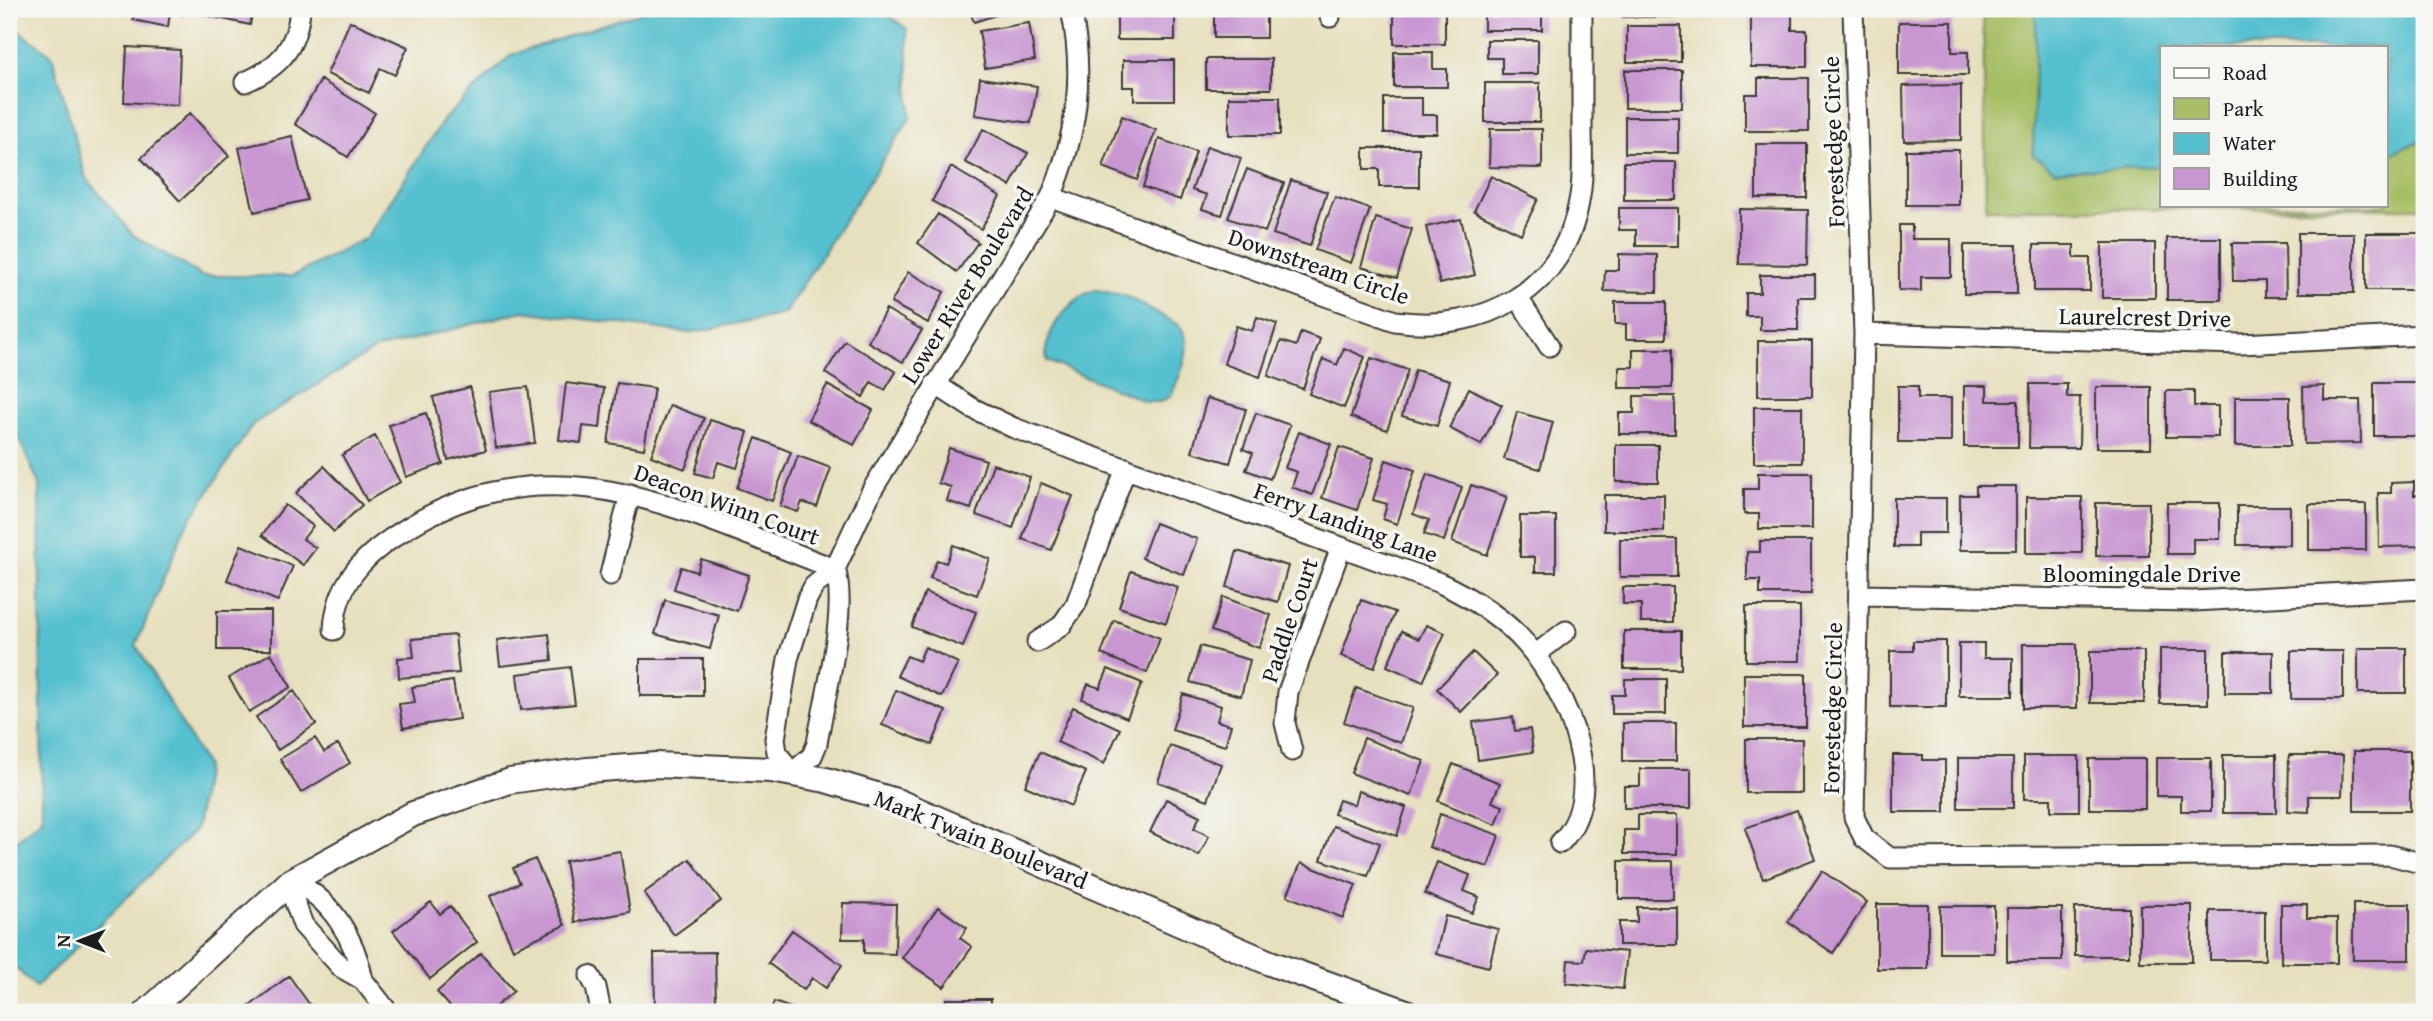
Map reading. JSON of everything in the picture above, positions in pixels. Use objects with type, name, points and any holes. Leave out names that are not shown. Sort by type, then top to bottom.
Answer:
[{"type":"street","points":[[246,82],[281,61],[295,39],[300,9]]},
{"type":"street","name":"Lower River Boulevard","points":[[791,774],[777,752],[775,740],[788,659],[807,599],[814,586],[835,569],[858,516],[935,384],[1051,197],[1069,151],[1078,106],[1078,58],[1071,9]]},
{"type":"street","name":"Downstream Circle","points":[[1051,197],[1395,321],[1431,324],[1470,319],[1496,311],[1518,298],[1552,265],[1577,215],[1582,177],[1583,9]]},
{"type":"street","name":"Forestedge Circle","points":[[1853,9],[1864,334],[1854,817],[1864,838],[1891,858],[2390,855],[2424,864]]},
{"type":"street","points":[[1518,298],[1549,346]]},
{"type":"street","name":"Laurelcrest Drive","points":[[1864,334],[2241,344],[2424,335]]},
{"type":"street","name":"Ferry Landing Lane","points":[[935,384],[993,418],[1457,591],[1503,622],[1535,655],[1564,704],[1574,732],[1583,788],[1578,820],[1560,843]]},
{"type":"street","points":[[1037,642],[1061,626],[1076,604],[1126,468]]},
{"type":"street","name":"Deacon Winn Court","points":[[334,630],[337,600],[352,573],[378,548],[431,515],[478,496],[520,487],[575,485],[630,494],[835,569]]},
{"type":"street","points":[[610,575],[630,494]]},
{"type":"street","name":"Paddle Court","points":[[1292,751],[1285,723],[1288,692],[1341,547]]},
{"type":"street","points":[[791,774],[812,756],[817,744],[840,607],[839,581],[835,569]]},
{"type":"street","name":"Bloomingdale Drive","points":[[1859,594],[2193,601],[2424,589]]},
{"type":"street","points":[[1535,655],[1566,631]]},
{"type":"street","name":"Mark Twain Boulevard","points":[[147,1012],[291,881],[413,814],[510,781],[587,769],[656,765],[730,766],[791,774],[851,787],[924,811],[1270,963],[1406,1012]]},
{"type":"street","points":[[363,980],[351,942],[324,901],[314,892],[291,881],[292,897],[303,925],[332,959],[363,980],[388,1012]]},
{"type":"street","points":[[590,976],[596,987],[601,1012]]},
{"type":"green space","points":[[1983,9],[2424,9],[2424,208],[1986,209]]},
{"type":"water","points":[[651,9],[880,9],[907,29],[910,118],[784,314],[690,333],[523,311],[376,349],[253,424],[184,529],[136,645],[206,766],[196,829],[36,987],[9,962],[9,847],[42,819],[39,484],[9,416],[9,24],[52,55],[86,178],[133,235],[202,276],[293,276],[366,238],[445,118],[511,55]]},
{"type":"water","points":[[2036,9],[2424,9],[2424,139],[2388,155],[2388,46],[2160,46],[2160,166],[2055,171],[2033,155]]},
{"type":"water","points":[[1096,290],[1126,296],[1179,325],[1186,342],[1185,360],[1171,396],[1160,402],[1147,402],[1047,361],[1048,340],[1059,318],[1076,300]]},
{"type":"building","points":[[135,9],[184,9],[183,15],[170,12],[168,27],[133,20]]},
{"type":"building","points":[[192,9],[253,9],[250,25],[191,12]]},
{"type":"building","points":[[969,9],[1015,9],[974,22]]},
{"type":"building","points":[[1117,9],[1175,9],[1175,40],[1117,40]]},
{"type":"building","points":[[1214,9],[1266,9],[1266,38],[1214,38]]},
{"type":"building","points":[[1394,9],[1445,9],[1445,44],[1394,44]]},
{"type":"building","points":[[1484,9],[1542,9],[1542,30],[1484,30]]},
{"type":"building","points":[[1623,9],[1681,9],[1681,17],[1623,17]]},
{"type":"building","points":[[1751,11],[1792,11],[1792,30],[1807,30],[1807,67],[1751,67]]},
{"type":"building","points":[[350,21],[408,47],[395,75],[380,68],[369,93],[327,74]]},
{"type":"building","points":[[1899,22],[1952,22],[1952,52],[1968,52],[1968,75],[1899,75]]},
{"type":"building","points":[[1029,23],[1035,60],[985,68],[979,31]]},
{"type":"building","points":[[1627,26],[1681,26],[1681,62],[1627,62]]},
{"type":"building","points":[[1487,40],[1538,40],[1538,74],[1502,74],[1502,58],[1487,58]]},
{"type":"building","points":[[127,47],[180,50],[178,105],[124,102]]},
{"type":"building","points":[[1394,52],[1433,52],[1433,69],[1447,69],[1447,87],[1394,87]]},
{"type":"building","points":[[1206,59],[1271,59],[1271,89],[1206,89]]},
{"type":"building","points":[[1123,60],[1174,60],[1174,100],[1134,100],[1134,87],[1123,87]]},
{"type":"building","points":[[1625,70],[1682,70],[1682,108],[1625,108]]},
{"type":"building","points":[[980,78],[1037,86],[1031,123],[975,115]]},
{"type":"building","points":[[1758,78],[1809,78],[1809,131],[1745,131],[1745,94],[1758,94]]},
{"type":"building","points":[[321,80],[375,113],[348,157],[295,124]]},
{"type":"building","points":[[1485,83],[1540,83],[1540,122],[1485,122]]},
{"type":"building","points":[[1961,85],[1961,140],[1904,141],[1903,86]]},
{"type":"building","points":[[1229,97],[1280,97],[1280,135],[1229,135]]},
{"type":"building","points":[[1384,98],[1422,98],[1422,115],[1437,115],[1437,133],[1384,133]]},
{"type":"building","points":[[190,113],[229,156],[180,201],[141,158]]},
{"type":"building","points":[[1122,116],[1156,130],[1137,180],[1103,167]]},
{"type":"building","points":[[1625,117],[1678,117],[1678,153],[1625,153]]},
{"type":"building","points":[[983,129],[1028,153],[1010,186],[965,162]]},
{"type":"building","points":[[1490,129],[1542,129],[1542,168],[1489,167]]},
{"type":"building","points":[[292,136],[307,200],[254,212],[239,148]]},
{"type":"building","points":[[1159,139],[1196,152],[1180,200],[1143,187]]},
{"type":"building","points":[[1756,144],[1807,144],[1807,198],[1756,198]]},
{"type":"building","points":[[1207,146],[1241,158],[1222,215],[1202,209],[1207,195],[1192,190]]},
{"type":"building","points":[[1364,148],[1419,148],[1419,187],[1379,187],[1379,169],[1364,169]]},
{"type":"building","points":[[1906,150],[1959,150],[1959,205],[1906,205]]},
{"type":"building","points":[[1624,162],[1676,162],[1676,200],[1624,200]]},
{"type":"building","points":[[951,167],[1000,196],[981,229],[932,201]]},
{"type":"building","points":[[1247,169],[1284,183],[1265,232],[1228,218]]},
{"type":"building","points":[[1491,176],[1538,199],[1521,234],[1474,211]]},
{"type":"building","points":[[1291,180],[1327,192],[1310,246],[1273,234]]},
{"type":"building","points":[[1335,197],[1370,209],[1351,263],[1315,250]]},
{"type":"building","points":[[1619,208],[1678,208],[1678,246],[1636,246],[1636,230],[1619,230]]},
{"type":"building","points":[[1739,209],[1808,210],[1807,265],[1739,264]]},
{"type":"building","points":[[938,214],[978,242],[957,272],[918,243]]},
{"type":"building","points":[[1376,218],[1412,229],[1397,278],[1361,267]]},
{"type":"building","points":[[1461,219],[1475,275],[1440,284],[1426,227]]},
{"type":"building","points":[[1899,225],[1912,225],[1912,239],[1951,239],[1951,277],[1921,277],[1921,291],[1899,290]]},
{"type":"building","points":[[2298,233],[2354,233],[2354,293],[2298,293]]},
{"type":"building","points":[[2366,233],[2420,233],[2420,290],[2366,290]]},
{"type":"building","points":[[2167,238],[2221,238],[2221,300],[2167,300]]},
{"type":"building","points":[[2102,243],[2155,243],[2155,298],[2102,298]]},
{"type":"building","points":[[2232,243],[2285,243],[2286,297],[2265,297],[2265,281],[2233,281]]},
{"type":"building","points":[[1964,245],[2017,245],[2017,294],[1964,294]]},
{"type":"building","points":[[2034,245],[2074,245],[2074,258],[2090,258],[2090,291],[2034,291]]},
{"type":"building","points":[[1619,254],[1657,255],[1657,292],[1604,291],[1605,270],[1619,270]]},
{"type":"building","points":[[908,272],[944,292],[928,323],[891,303]]},
{"type":"building","points":[[1760,275],[1815,275],[1815,297],[1798,297],[1798,330],[1760,330],[1760,316],[1746,316],[1746,293],[1760,293]]},
{"type":"building","points":[[1615,302],[1666,302],[1666,339],[1626,339],[1626,324],[1615,324]]},
{"type":"building","points":[[886,309],[922,330],[903,362],[868,342]]},
{"type":"building","points":[[1257,317],[1277,324],[1260,377],[1224,364],[1236,326],[1252,331]]},
{"type":"building","points":[[1301,332],[1320,339],[1303,389],[1268,376],[1281,341],[1296,346]]},
{"type":"building","points":[[845,341],[896,372],[885,390],[871,382],[863,397],[825,373]]},
{"type":"building","points":[[1758,341],[1812,341],[1812,396],[1758,396]]},
{"type":"building","points":[[1344,348],[1365,357],[1344,408],[1309,394],[1323,359],[1337,365]]},
{"type":"building","points":[[1633,349],[1672,349],[1672,388],[1619,388],[1619,367],[1633,367]]},
{"type":"building","points":[[1371,358],[1408,370],[1387,430],[1351,417]]},
{"type":"building","points":[[1415,370],[1450,380],[1437,426],[1402,416]]},
{"type":"building","points":[[566,383],[604,388],[600,428],[583,426],[581,443],[559,440]]},
{"type":"building","points":[[617,383],[654,388],[644,449],[608,443]]},
{"type":"building","points":[[2374,383],[2424,383],[2424,436],[2374,436]]},
{"type":"building","points":[[2030,384],[2067,384],[2067,397],[2080,397],[2079,448],[2029,448]]},
{"type":"building","points":[[827,385],[873,410],[854,445],[808,420]]},
{"type":"building","points":[[1898,386],[1918,386],[1918,398],[1951,398],[1951,442],[1898,442]]},
{"type":"building","points":[[1964,386],[1987,386],[1987,401],[2018,401],[2018,447],[1964,447]]},
{"type":"building","points":[[2324,386],[2324,400],[2360,400],[2361,443],[2304,444],[2303,387]]},
{"type":"building","points":[[470,387],[486,450],[448,460],[433,397]]},
{"type":"building","points":[[528,387],[535,443],[496,448],[489,392]]},
{"type":"building","points":[[2096,387],[2151,387],[2151,448],[2096,448]]},
{"type":"building","points":[[1469,388],[1502,405],[1481,445],[1449,428]]},
{"type":"building","points":[[2166,391],[2194,391],[2194,406],[2218,406],[2218,437],[2166,437]]},
{"type":"building","points":[[1634,396],[1675,396],[1675,434],[1619,434],[1619,413],[1634,413]]},
{"type":"building","points":[[2235,397],[2290,397],[2290,446],[2235,446]]},
{"type":"building","points":[[1207,398],[1246,409],[1230,463],[1192,452]]},
{"type":"building","points":[[670,405],[704,418],[685,469],[651,456]]},
{"type":"building","points":[[1754,407],[1802,407],[1802,463],[1754,463]]},
{"type":"building","points":[[1517,412],[1553,422],[1540,469],[1504,459]]},
{"type":"building","points":[[426,413],[443,464],[406,477],[389,425]]},
{"type":"building","points":[[1256,413],[1290,425],[1270,479],[1246,470],[1253,453],[1243,449]]},
{"type":"building","points":[[710,420],[748,432],[737,468],[718,462],[713,478],[695,473]]},
{"type":"building","points":[[1299,432],[1331,444],[1312,495],[1292,487],[1297,472],[1285,468]]},
{"type":"building","points":[[375,436],[400,482],[367,501],[342,455]]},
{"type":"building","points":[[756,438],[791,452],[772,501],[737,488]]},
{"type":"building","points":[[1616,445],[1658,445],[1658,482],[1616,482]]},
{"type":"building","points":[[1339,447],[1374,458],[1357,510],[1322,498]]},
{"type":"building","points":[[949,448],[986,460],[971,509],[947,501],[951,487],[938,483]]},
{"type":"building","points":[[798,456],[831,468],[817,507],[802,502],[798,512],[780,506]]},
{"type":"building","points":[[1386,460],[1415,470],[1397,524],[1383,519],[1387,504],[1373,500]]},
{"type":"building","points":[[993,464],[1030,477],[1013,528],[976,515]]},
{"type":"building","points":[[324,466],[362,505],[334,532],[296,493]]},
{"type":"building","points":[[1758,473],[1812,473],[1812,529],[1759,529],[1759,514],[1744,514],[1744,489],[1758,489]]},
{"type":"building","points":[[1427,474],[1462,487],[1444,541],[1424,534],[1429,520],[1413,514]]},
{"type":"building","points":[[2414,482],[2414,495],[2424,495],[2424,546],[2379,547],[2378,493],[2391,493],[2391,483]]},
{"type":"building","points":[[1041,483],[1073,496],[1051,550],[1022,539]]},
{"type":"building","points":[[1471,485],[1507,497],[1487,555],[1452,542]]},
{"type":"building","points":[[1976,486],[2016,486],[2016,550],[1960,550],[1960,495],[1976,495]]},
{"type":"building","points":[[1604,495],[1664,495],[1664,531],[1604,531]]},
{"type":"building","points":[[2026,497],[2082,497],[2082,553],[2026,553]]},
{"type":"building","points":[[1894,498],[1946,498],[1946,533],[1917,533],[1917,547],[1894,547]]},
{"type":"building","points":[[2096,503],[2149,503],[2149,556],[2096,556]]},
{"type":"building","points":[[2167,503],[2220,503],[2220,539],[2193,539],[2193,554],[2167,554]]},
{"type":"building","points":[[2309,504],[2366,504],[2366,550],[2309,550]]},
{"type":"building","points":[[285,505],[313,526],[303,539],[316,548],[303,565],[262,535]]},
{"type":"building","points":[[2237,506],[2290,506],[2290,545],[2237,545]]},
{"type":"building","points":[[1520,516],[1556,516],[1556,572],[1535,572],[1535,557],[1520,557]]},
{"type":"building","points":[[1155,523],[1197,539],[1184,575],[1142,558]]},
{"type":"building","points":[[1620,539],[1677,539],[1677,577],[1620,577]]},
{"type":"building","points":[[1760,541],[1811,541],[1811,594],[1760,594],[1760,580],[1747,580],[1747,552],[1760,552]]},
{"type":"building","points":[[241,545],[293,566],[278,601],[227,580]]},
{"type":"building","points":[[953,545],[990,559],[977,595],[930,578],[937,560],[946,563]]},
{"type":"building","points":[[1237,551],[1288,566],[1278,602],[1227,587]]},
{"type":"building","points":[[701,559],[749,575],[737,611],[674,589],[681,567],[697,572]]},
{"type":"building","points":[[1131,571],[1178,587],[1166,623],[1119,607]]},
{"type":"building","points":[[1623,587],[1673,587],[1673,622],[1641,622],[1641,604],[1623,604]]},
{"type":"building","points":[[925,592],[976,612],[963,647],[912,627]]},
{"type":"building","points":[[1223,597],[1271,615],[1259,648],[1211,631]]},
{"type":"building","points":[[665,600],[719,615],[710,649],[655,634]]},
{"type":"building","points":[[1361,600],[1395,612],[1374,668],[1341,656]]},
{"type":"building","points":[[1746,606],[1800,606],[1800,661],[1746,661]]},
{"type":"building","points":[[217,611],[271,611],[271,650],[217,650]]},
{"type":"building","points":[[1114,620],[1160,638],[1147,673],[1101,654]]},
{"type":"building","points":[[1426,625],[1445,633],[1423,682],[1387,666],[1402,631],[1419,639]]},
{"type":"building","points":[[1624,631],[1681,631],[1681,669],[1624,669]]},
{"type":"building","points":[[549,634],[552,660],[500,666],[497,640]]},
{"type":"building","points":[[455,635],[459,673],[399,678],[398,658],[414,657],[412,639]]},
{"type":"building","points":[[1913,641],[1946,641],[1946,707],[1890,707],[1890,651],[1913,651]]},
{"type":"building","points":[[1959,643],[1984,643],[1984,658],[2013,658],[2013,696],[1959,696]]},
{"type":"building","points":[[2023,644],[2077,644],[2077,708],[2023,708]]},
{"type":"building","points":[[1200,646],[1250,660],[1241,696],[1190,682]]},
{"type":"building","points":[[925,647],[958,663],[942,697],[897,676],[907,656],[919,661]]},
{"type":"building","points":[[2358,648],[2406,648],[2406,693],[2358,693]]},
{"type":"building","points":[[2160,649],[2208,649],[2208,704],[2160,704]]},
{"type":"building","points":[[2090,651],[2144,651],[2144,703],[2090,703]]},
{"type":"building","points":[[2291,651],[2343,651],[2343,699],[2291,699]]},
{"type":"building","points":[[1473,652],[1497,675],[1461,712],[1437,689]]},
{"type":"building","points":[[2225,652],[2273,652],[2273,693],[2225,693]]},
{"type":"building","points":[[271,653],[291,687],[249,712],[229,678]]},
{"type":"building","points":[[640,659],[703,659],[703,696],[640,696]]},
{"type":"building","points":[[570,667],[575,704],[521,710],[517,674]]},
{"type":"building","points":[[1108,669],[1142,683],[1127,718],[1082,699],[1088,684],[1100,688]]},
{"type":"building","points":[[1744,674],[1806,674],[1806,727],[1744,727]]},
{"type":"building","points":[[1625,679],[1666,679],[1666,714],[1612,714],[1612,695],[1625,695]]},
{"type":"building","points":[[453,681],[459,719],[403,728],[399,704],[415,702],[412,687]]},
{"type":"building","points":[[1356,688],[1413,708],[1401,743],[1344,722]]},
{"type":"building","points":[[896,690],[946,711],[932,745],[882,725]]},
{"type":"building","points":[[294,691],[316,724],[278,750],[256,717]]},
{"type":"building","points":[[1183,694],[1221,706],[1217,721],[1231,725],[1225,746],[1172,730]]},
{"type":"building","points":[[1073,707],[1120,729],[1104,764],[1057,742]]},
{"type":"building","points":[[1513,717],[1515,731],[1530,729],[1533,752],[1478,760],[1473,722]]},
{"type":"building","points":[[1623,723],[1676,723],[1676,761],[1623,761]]},
{"type":"building","points":[[315,738],[324,752],[338,744],[350,763],[301,793],[280,759]]},
{"type":"building","points":[[1364,738],[1424,761],[1411,796],[1351,773]]},
{"type":"building","points":[[1746,739],[1802,739],[1802,793],[1746,793]]},
{"type":"building","points":[[1170,746],[1221,764],[1208,800],[1158,782]]},
{"type":"building","points":[[2354,751],[2410,751],[2410,811],[2354,811]]},
{"type":"building","points":[[1040,752],[1086,772],[1071,806],[1025,786]]},
{"type":"building","points":[[1893,755],[1923,755],[1923,760],[1945,760],[1945,812],[1893,812]]},
{"type":"building","points":[[2223,755],[2276,755],[2276,813],[2223,813]]},
{"type":"building","points":[[2289,755],[2343,755],[2342,796],[2309,796],[2309,812],[2288,811]]},
{"type":"building","points":[[2024,756],[2079,756],[2079,811],[2051,811],[2051,799],[2024,799]]},
{"type":"building","points":[[1958,758],[2013,758],[2013,808],[1958,808]]},
{"type":"building","points":[[2156,758],[2211,758],[2211,811],[2181,811],[2181,796],[2156,796]]},
{"type":"building","points":[[2089,759],[2145,759],[2145,809],[2089,809]]},
{"type":"building","points":[[1453,764],[1500,783],[1492,802],[1503,806],[1496,825],[1438,801]]},
{"type":"building","points":[[2420,765],[2424,765],[2424,813],[2420,813]]},
{"type":"building","points":[[1640,769],[1691,769],[1691,808],[1624,808],[1624,786],[1640,786]]},
{"type":"building","points":[[1358,791],[1406,807],[1397,836],[1334,814],[1339,800],[1354,805]]},
{"type":"building","points":[[1166,799],[1200,816],[1194,828],[1209,836],[1199,856],[1150,832]]},
{"type":"building","points":[[1797,810],[1815,859],[1763,879],[1745,828]]},
{"type":"building","points":[[1440,814],[1499,835],[1488,867],[1429,847]]},
{"type":"building","points":[[1638,815],[1677,815],[1677,854],[1624,854],[1624,830],[1638,830]]},
{"type":"building","points":[[1333,826],[1380,843],[1368,876],[1321,860]]},
{"type":"building","points":[[620,851],[630,912],[575,922],[565,861]]},
{"type":"building","points":[[535,859],[565,925],[513,949],[490,896],[520,883],[513,868]]},
{"type":"building","points":[[690,859],[721,901],[674,935],[644,893]]},
{"type":"building","points":[[1619,861],[1673,861],[1673,899],[1619,899]]},
{"type":"building","points":[[1437,862],[1470,875],[1464,891],[1479,897],[1472,913],[1425,894]]},
{"type":"building","points":[[1301,863],[1356,885],[1343,918],[1287,896]]},
{"type":"building","points":[[1822,871],[1867,902],[1833,953],[1788,922]]},
{"type":"building","points":[[431,902],[440,914],[450,906],[477,942],[430,979],[393,931]]},
{"type":"building","points":[[843,903],[896,904],[895,954],[864,953],[864,939],[842,939]]},
{"type":"building","points":[[1877,904],[1928,904],[1928,969],[1877,969]]},
{"type":"building","points":[[2281,904],[2307,904],[2307,918],[2337,918],[2337,963],[2281,963]]},
{"type":"building","points":[[2353,904],[2410,904],[2410,960],[2353,960]]},
{"type":"building","points":[[2140,905],[2192,905],[2192,962],[2140,962]]},
{"type":"building","points":[[1940,906],[1994,906],[1994,953],[1940,953]]},
{"type":"building","points":[[938,907],[967,928],[960,938],[972,947],[944,987],[902,958]]},
{"type":"building","points":[[1637,907],[1677,907],[1677,945],[1619,945],[1619,922],[1637,922]]},
{"type":"building","points":[[2007,908],[2062,908],[2062,961],[2007,961]]},
{"type":"building","points":[[2075,908],[2129,908],[2129,956],[2075,956]]},
{"type":"building","points":[[2210,911],[2265,911],[2265,960],[2210,960]]},
{"type":"building","points":[[1445,916],[1498,929],[1489,967],[1436,954]]},
{"type":"building","points":[[792,930],[842,965],[826,988],[812,978],[804,990],[768,963]]},
{"type":"building","points":[[1586,948],[1627,952],[1623,989],[1566,983],[1568,960],[1584,961]]},
{"type":"building","points":[[715,952],[716,1008],[655,1010],[654,953]]},
{"type":"building","points":[[481,953],[514,991],[489,1012],[455,1012],[437,992]]},
{"type":"building","points":[[289,976],[315,1012],[250,1012],[247,1008]]},
{"type":"building","points":[[946,999],[991,999],[991,1012],[946,1012]]},
{"type":"building","points":[[774,1002],[802,1012],[770,1012]]}]
